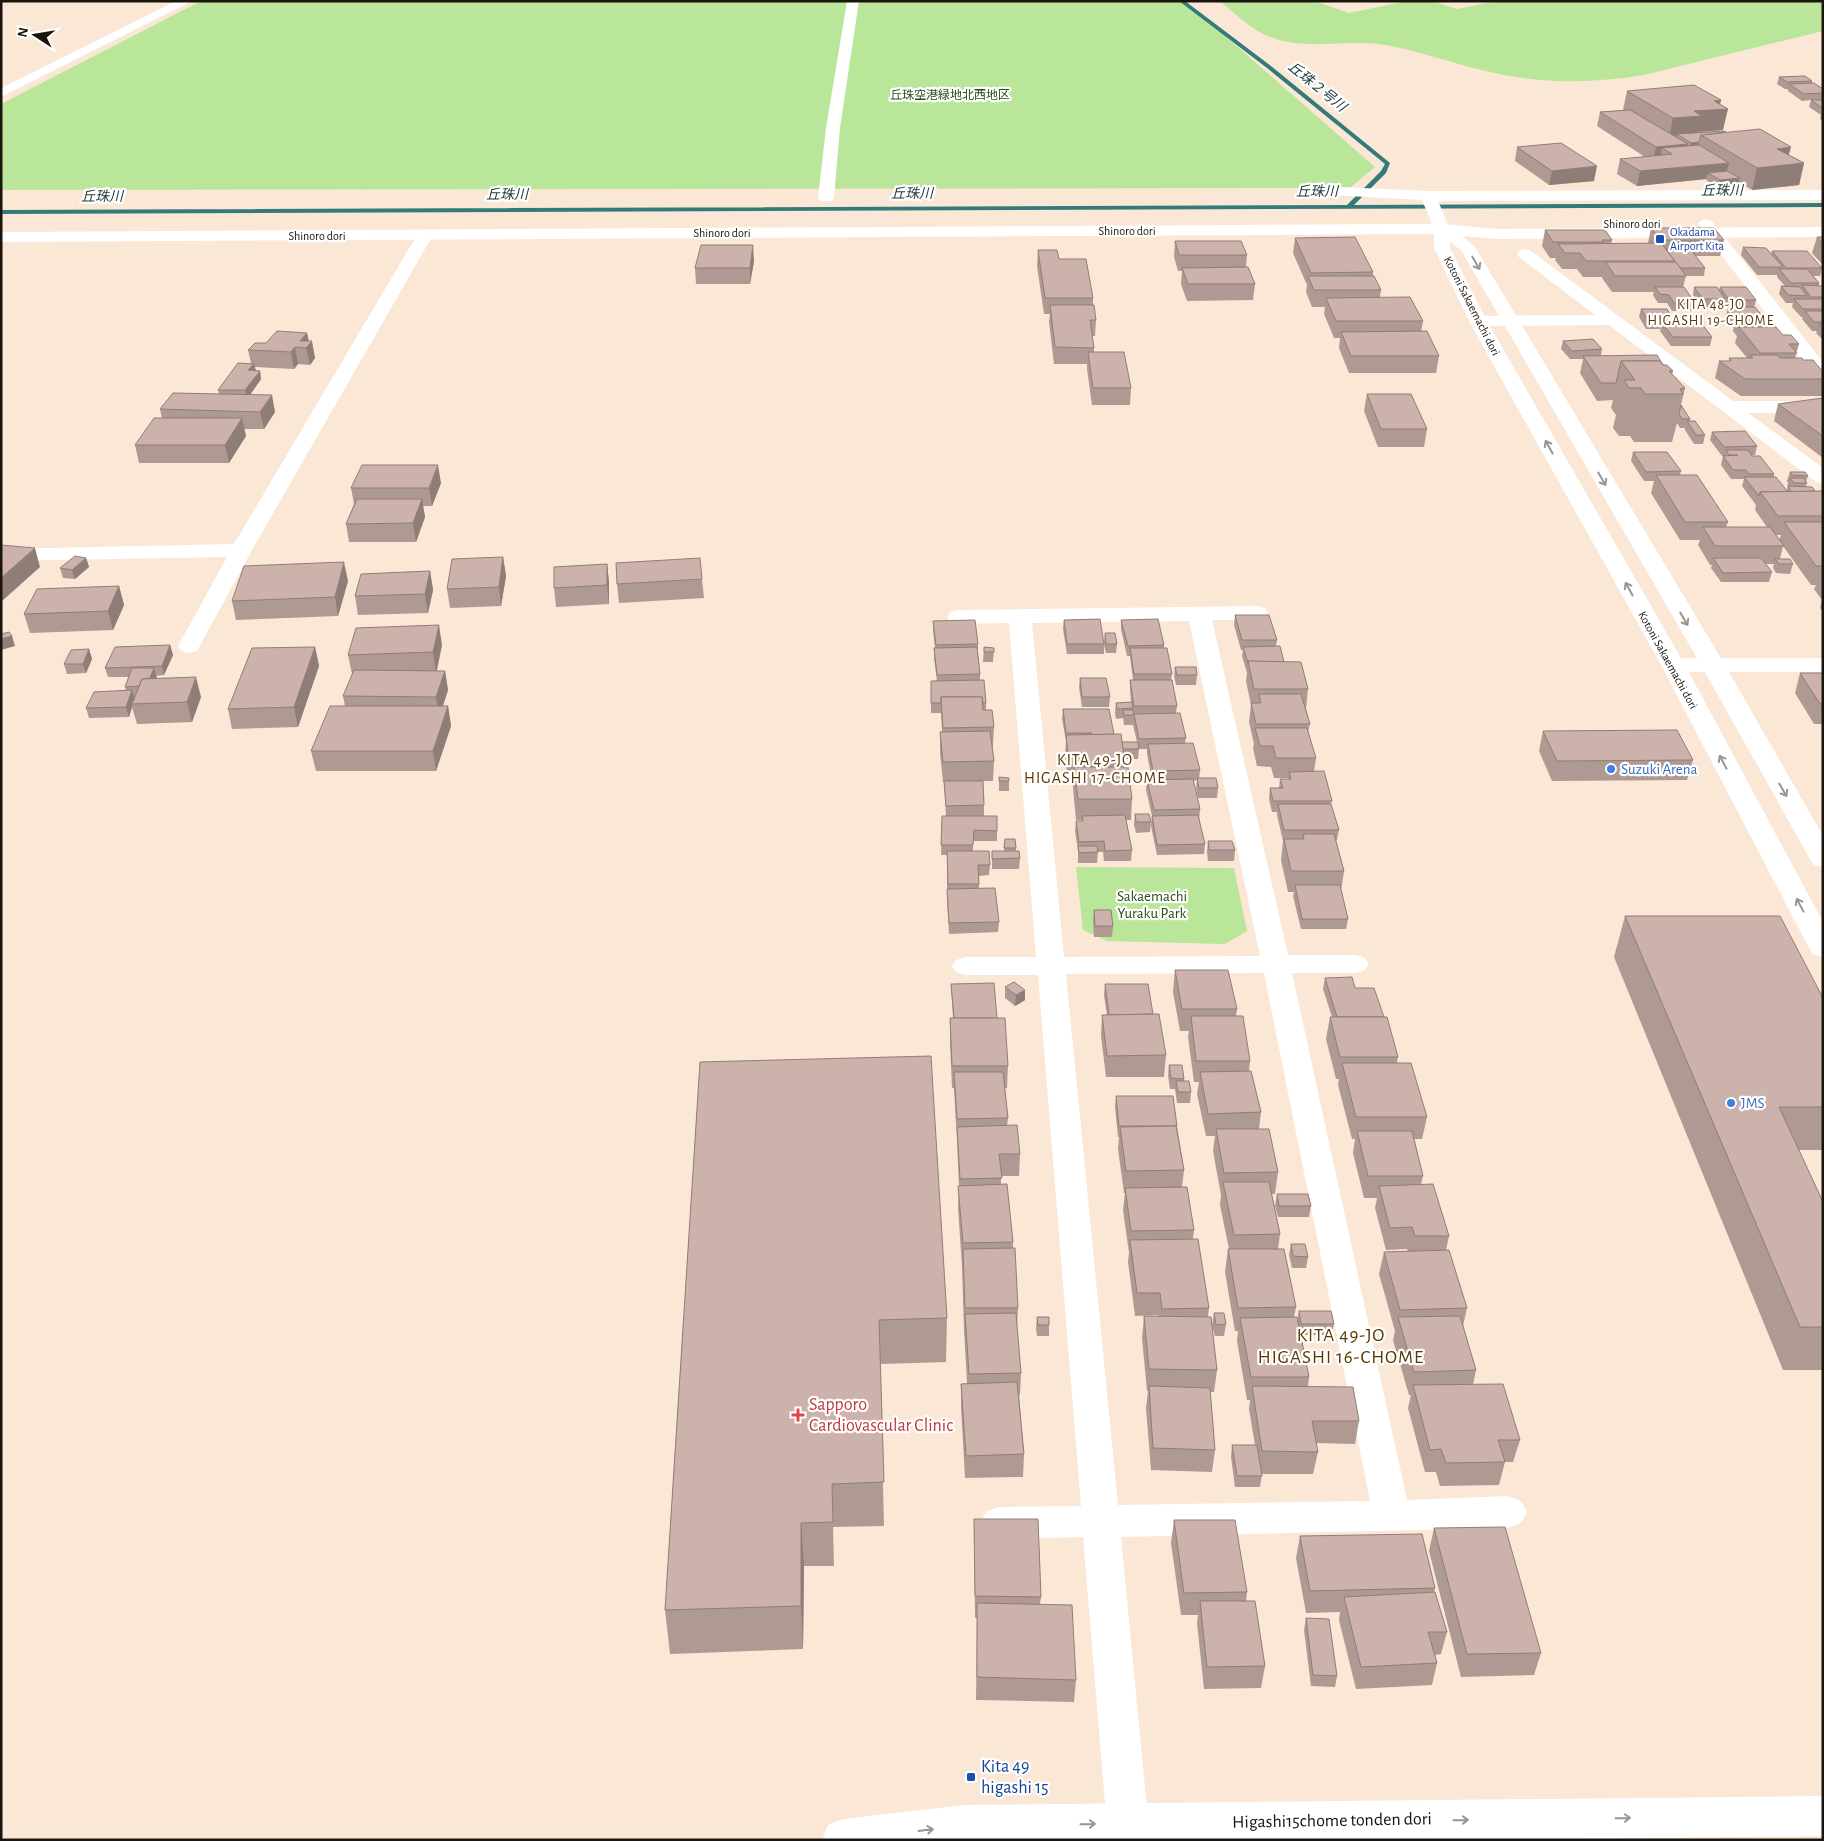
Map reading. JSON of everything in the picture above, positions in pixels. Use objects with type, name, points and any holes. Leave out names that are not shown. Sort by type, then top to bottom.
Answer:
[{"type":"street","points":[[1,93],[186,1]]},
{"type":"street","points":[[826,198],[833,128],[853,1]]},
{"type":"street","points":[[1317,191],[1383,195],[1434,209],[1823,195]]},
{"type":"street","name":"Shinoro dori","points":[[1,237],[425,235],[1434,209],[1498,234],[1823,223]]},
{"type":"street","name":"Kotoni Sakaemachi dori","points":[[1434,209],[1442,248],[1478,321],[1673,665],[1823,948]]},
{"type":"street","name":"Kotoni Sakaemachi dori","points":[[1434,209],[1467,247],[1712,665],[1823,859]]},
{"type":"street","points":[[1708,228],[1823,375]]},
{"type":"street","name":"Shinoro dori","points":[[1708,228],[1823,232]]},
{"type":"street","points":[[189,646],[241,550],[425,235]]},
{"type":"street","points":[[1524,254],[1823,478]]},
{"type":"street","points":[[1478,321],[1612,320]]},
{"type":"street","points":[[1727,407],[1823,407]]},
{"type":"street","points":[[1,555],[241,550]]},
{"type":"street","points":[[958,617],[1257,613]]},
{"type":"street","points":[[1199,614],[1276,964],[1392,1516]]},
{"type":"street","points":[[1020,617],[1128,1831]]},
{"type":"street","points":[[1673,665],[1823,665]]},
{"type":"street","points":[[966,966],[1355,964]]},
{"type":"street","points":[[978,1523],[1392,1516],[1508,1512]]},
{"type":"street","name":"Higashi15chome tonden dori","points":[[843,1840],[965,1825],[1030,1832],[1128,1831],[1823,1816]]},
{"type":"green space","name":"丘珠空港緑地北西地区","points":[[201,1],[1185,1],[1375,167],[1350,188],[1,190],[1,104]]},
{"type":"green space","points":[[1220,1],[1314,1],[1349,13],[1407,1],[1432,1],[1457,9],[1497,1],[1823,1],[1823,31],[1644,75],[1604,80],[1563,81],[1502,75],[1405,49],[1379,44],[1286,42],[1259,32]]},
{"type":"green space","name":"Sakaemachi Yuraku Park","points":[[1076,867],[1234,868],[1247,931],[1225,944],[1107,941],[1083,930]]},
{"type":"building","points":[[1805,76],[1812,81],[1787,82],[1779,77]]},
{"type":"building","points":[[1814,83],[1823,89],[1823,93],[1804,94],[1789,84]]},
{"type":"building","points":[[1694,85],[1721,100],[1714,101],[1728,109],[1694,111],[1702,116],[1673,118],[1627,91]]},
{"type":"building","points":[[1811,100],[1823,100],[1822,108]]},
{"type":"building","points":[[1630,110],[1688,144],[1656,147],[1600,112]]},
{"type":"building","points":[[1760,129],[1791,147],[1777,149],[1804,163],[1757,168],[1701,135]]},
{"type":"building","points":[[1726,132],[1701,135],[1699,142],[1691,143],[1677,134]]},
{"type":"building","points":[[1561,143],[1597,166],[1552,171],[1517,147]]},
{"type":"building","points":[[1699,145],[1729,163],[1640,171],[1620,159],[1672,154],[1662,148]]},
{"type":"building","points":[[1727,171],[1740,178],[1720,180],[1708,173]]},
{"type":"building","points":[[1651,228],[1714,228],[1724,240],[1661,240]]},
{"type":"building","points":[[1545,230],[1605,230],[1612,240],[1602,240],[1604,242],[1553,242]]},
{"type":"building","points":[[1355,237],[1373,272],[1311,273],[1295,238]]},
{"type":"building","points":[[1817,237],[1823,237],[1823,244]]},
{"type":"building","points":[[1175,241],[1241,241],[1247,255],[1179,255]]},
{"type":"building","points":[[1661,243],[1675,261],[1586,261],[1580,253],[1565,253],[1558,244]]},
{"type":"building","points":[[701,245],[753,245],[750,268],[695,268]]},
{"type":"building","points":[[1743,247],[1766,248],[1783,267],[1759,267]]},
{"type":"building","points":[[1666,249],[1690,249],[1705,268],[1680,268]]},
{"type":"building","points":[[1038,250],[1057,250],[1059,259],[1086,259],[1093,298],[1045,298]]},
{"type":"building","points":[[1772,251],[1807,251],[1822,268],[1786,268]]},
{"type":"building","points":[[1606,262],[1676,262],[1686,276],[1615,276]]},
{"type":"building","points":[[1248,267],[1255,284],[1188,284],[1182,268]]},
{"type":"building","points":[[1779,269],[1807,269],[1819,283],[1791,283]]},
{"type":"building","points":[[1308,276],[1374,276],[1381,290],[1314,290]]},
{"type":"building","points":[[1802,285],[1823,286],[1823,297],[1811,297]]},
{"type":"building","points":[[1781,286],[1800,287],[1807,296],[1788,295]]},
{"type":"building","points":[[1655,287],[1684,287],[1695,303],[1674,303],[1669,295],[1660,294]]},
{"type":"building","points":[[1694,287],[1717,287],[1725,299],[1703,299]]},
{"type":"building","points":[[1720,287],[1746,287],[1756,300],[1729,300]]},
{"type":"building","points":[[1410,297],[1423,321],[1336,321],[1326,298]]},
{"type":"building","points":[[1794,299],[1823,299],[1823,309],[1803,309]]},
{"type":"building","points":[[1050,305],[1094,305],[1096,320],[1090,320],[1094,348],[1055,347]]},
{"type":"building","points":[[1728,307],[1755,307],[1766,321],[1738,321]]},
{"type":"building","points":[[1641,309],[1667,309],[1674,321],[1648,320]]},
{"type":"building","points":[[1805,311],[1823,311],[1823,322],[1814,322]]},
{"type":"building","points":[[1769,322],[1772,327],[1739,328],[1735,323]]},
{"type":"building","points":[[1662,323],[1701,323],[1712,337],[1673,337]]},
{"type":"building","points":[[1739,327],[1776,327],[1783,335],[1791,335],[1799,344],[1789,344],[1797,353],[1760,353]]},
{"type":"building","points":[[277,331],[307,333],[300,341],[312,341],[306,348],[295,347],[291,352],[248,350],[255,343],[266,343]]},
{"type":"building","points":[[1427,331],[1439,356],[1351,356],[1341,332]]},
{"type":"building","points":[[1593,339],[1602,349],[1572,351],[1563,341]]},
{"type":"building","points":[[1088,352],[1124,352],[1131,388],[1093,388]]},
{"type":"building","points":[[1657,355],[1663,365],[1660,361],[1621,361],[1616,383],[1601,383],[1583,356]]},
{"type":"building","points":[[1750,355],[1777,355],[1780,358],[1813,360],[1823,372],[1823,379],[1745,379],[1719,361],[1731,361],[1729,358],[1753,358]]},
{"type":"building","points":[[1621,361],[1660,361],[1673,371],[1669,371],[1685,388],[1680,389],[1683,394],[1645,394],[1641,388],[1629,388],[1624,380],[1635,380]]},
{"type":"building","points":[[238,363],[254,364],[248,370],[260,371],[245,390],[218,390]]},
{"type":"building","points":[[173,393],[272,395],[260,412],[160,409]]},
{"type":"building","points":[[1367,394],[1411,394],[1427,429],[1381,429]]},
{"type":"building","points":[[1823,398],[1823,436],[1778,404]]},
{"type":"building","points":[[1681,405],[1690,419],[1682,419],[1679,414]]},
{"type":"building","points":[[154,418],[242,418],[225,445],[135,445]]},
{"type":"building","points":[[1687,421],[1695,421],[1705,435],[1696,435]]},
{"type":"building","points":[[1745,431],[1757,446],[1724,447],[1712,432]]},
{"type":"building","points":[[1726,450],[1748,450],[1752,456],[1760,456],[1774,474],[1749,474],[1746,470],[1733,470],[1723,456],[1738,455],[1729,455]]},
{"type":"building","points":[[1633,452],[1667,452],[1681,471],[1646,472]]},
{"type":"building","points":[[362,465],[438,465],[429,488],[351,488]]},
{"type":"building","points":[[1790,472],[1805,472],[1808,476],[1792,475]]},
{"type":"building","points":[[1656,475],[1697,475],[1728,522],[1685,522]]},
{"type":"building","points":[[1744,477],[1776,477],[1788,492],[1760,492],[1759,496]]},
{"type":"building","points":[[1790,478],[1803,478],[1807,483],[1794,483]]},
{"type":"building","points":[[1788,486],[1812,487],[1815,491],[1791,492]]},
{"type":"building","points":[[1823,491],[1823,516],[1778,516],[1760,492]]},
{"type":"building","points":[[357,499],[422,499],[413,523],[346,524]]},
{"type":"building","points":[[1784,522],[1823,522],[1823,566],[1816,566]]},
{"type":"building","points":[[1703,527],[1770,527],[1784,546],[1715,546]]},
{"type":"building","points":[[1,545],[35,548],[1,578]]},
{"type":"building","points":[[75,556],[86,558],[72,570],[60,568]]},
{"type":"building","points":[[503,557],[499,587],[447,589],[452,559]]},
{"type":"building","points":[[700,558],[702,579],[617,584],[616,563]]},
{"type":"building","points":[[1713,558],[1761,558],[1772,572],[1723,573]]},
{"type":"building","points":[[1775,559],[1790,559],[1793,564],[1779,564]]},
{"type":"building","points":[[344,562],[335,597],[232,601],[244,566]]},
{"type":"building","points":[[607,564],[607,585],[554,588],[554,567]]},
{"type":"building","points":[[430,571],[425,594],[355,596],[361,574]]},
{"type":"building","points":[[119,586],[108,611],[24,614],[37,589]]},
{"type":"building","points":[[1235,615],[1269,615],[1277,640],[1242,640]]},
{"type":"building","points":[[1100,619],[1104,644],[1067,644],[1064,620]]},
{"type":"building","points":[[1158,619],[1164,645],[1128,646],[1121,620]]},
{"type":"building","points":[[975,620],[978,644],[936,645],[933,621]]},
{"type":"building","points":[[439,625],[433,652],[348,655],[356,628]]},
{"type":"building","points":[[9,632],[12,636],[1,639],[1,634]]},
{"type":"building","points":[[1105,633],[1115,633],[1117,644],[1106,644]]},
{"type":"building","points":[[170,645],[162,666],[105,668],[115,647]]},
{"type":"building","points":[[1280,646],[1284,662],[1248,661],[1248,663],[1243,647]]},
{"type":"building","points":[[315,647],[294,707],[228,709],[252,648]]},
{"type":"building","points":[[977,647],[980,674],[937,675],[934,648]]},
{"type":"building","points":[[984,647],[994,648],[994,652],[984,652]]},
{"type":"building","points":[[1130,648],[1167,648],[1172,674],[1134,674]]},
{"type":"building","points":[[89,649],[83,664],[64,664],[71,650]]},
{"type":"building","points":[[1248,661],[1301,662],[1308,689],[1254,689]]},
{"type":"building","points":[[1175,667],[1196,667],[1197,675],[1177,675]]},
{"type":"building","points":[[132,668],[154,668],[150,678],[142,679],[139,686],[125,687]]},
{"type":"building","points":[[354,670],[445,671],[436,697],[343,696]]},
{"type":"building","points":[[1800,673],[1823,673],[1823,704],[1820,704]]},
{"type":"building","points":[[196,677],[187,702],[132,704],[142,679]]},
{"type":"building","points":[[1080,678],[1106,678],[1110,697],[1082,697]]},
{"type":"building","points":[[984,680],[986,703],[983,703],[982,697],[941,697],[941,703],[931,703],[931,681]]},
{"type":"building","points":[[1130,680],[1172,680],[1177,706],[1134,706]]},
{"type":"building","points":[[132,690],[126,707],[86,708],[94,692]]},
{"type":"building","points":[[1259,694],[1301,694],[1310,724],[1256,724],[1251,703],[1261,703]]},
{"type":"building","points":[[941,697],[982,697],[983,710],[992,710],[994,727],[943,728]]},
{"type":"building","points":[[1132,702],[1133,708],[1117,709],[1116,703]]},
{"type":"building","points":[[330,706],[448,706],[433,751],[311,751]]},
{"type":"building","points":[[1063,709],[1109,709],[1114,734],[1066,733]]},
{"type":"building","points":[[1123,710],[1133,710],[1134,715],[1124,715]]},
{"type":"building","points":[[1180,713],[1186,738],[1139,739],[1134,714]]},
{"type":"building","points":[[1255,728],[1307,728],[1316,758],[1276,758],[1273,746],[1260,746]]},
{"type":"building","points":[[1677,730],[1693,760],[1557,761],[1543,731]]},
{"type":"building","points":[[990,731],[994,761],[943,762],[940,732]]},
{"type":"building","points":[[1121,734],[1125,763],[1085,764],[1083,753],[1068,753],[1066,735]]},
{"type":"building","points":[[1122,742],[1138,742],[1139,749],[1123,749]]},
{"type":"building","points":[[1193,743],[1200,770],[1153,771],[1148,744]]},
{"type":"building","points":[[1074,767],[1128,767],[1132,799],[1078,799]]},
{"type":"building","points":[[1324,771],[1332,801],[1273,801],[1270,788],[1283,788],[1280,779],[1291,779],[1289,772]]},
{"type":"building","points":[[999,777],[1009,778],[1009,781],[999,781]]},
{"type":"building","points":[[1197,778],[1216,778],[1218,788],[1199,788]]},
{"type":"building","points":[[1193,779],[1200,809],[1154,810],[1147,780]]},
{"type":"building","points":[[944,781],[983,781],[984,805],[946,806]]},
{"type":"building","points":[[1278,804],[1331,804],[1339,830],[1284,830]]},
{"type":"building","points":[[1135,814],[1149,814],[1151,822],[1136,822]]},
{"type":"building","points":[[1125,815],[1132,850],[1105,851],[1104,841],[1079,842],[1076,821],[1083,821],[1082,816]]},
{"type":"building","points":[[1198,815],[1205,844],[1157,845],[1152,816]]},
{"type":"building","points":[[942,816],[997,816],[997,831],[974,830],[973,845],[941,845]]},
{"type":"building","points":[[1303,834],[1334,834],[1344,871],[1291,871],[1284,839],[1304,839]]},
{"type":"building","points":[[1005,839],[1015,839],[1016,848],[1004,848]]},
{"type":"building","points":[[1208,841],[1232,841],[1235,850],[1209,850]]},
{"type":"building","points":[[1078,846],[1097,846],[1098,852],[1079,853]]},
{"type":"building","points":[[947,851],[989,851],[990,865],[978,865],[979,884],[948,884]]},
{"type":"building","points":[[992,851],[1019,851],[1020,858],[992,859]]},
{"type":"building","points":[[1295,885],[1340,885],[1348,919],[1302,919]]},
{"type":"building","points":[[995,888],[999,922],[949,923],[947,889]]},
{"type":"building","points":[[1094,910],[1111,910],[1113,926],[1095,926]]},
{"type":"building","points":[[1625,916],[1780,916],[1823,998],[1823,1107],[1779,1107],[1823,1202],[1823,1327],[1800,1327]]},
{"type":"building","points":[[1175,970],[1228,970],[1237,1009],[1182,1009]]},
{"type":"building","points":[[1352,977],[1355,988],[1374,988],[1384,1017],[1337,1017],[1325,978]]},
{"type":"building","points":[[1014,982],[1025,990],[1016,995],[1005,987]]},
{"type":"building","points":[[994,983],[997,1018],[954,1018],[951,984]]},
{"type":"building","points":[[1105,984],[1148,984],[1153,1014],[1109,1015]]},
{"type":"building","points":[[1159,1014],[1166,1055],[1107,1056],[1102,1015]]},
{"type":"building","points":[[1191,1016],[1243,1016],[1250,1061],[1196,1061]]},
{"type":"building","points":[[1330,1017],[1387,1017],[1398,1057],[1340,1057]]},
{"type":"building","points":[[950,1018],[1005,1018],[1008,1066],[952,1066]]},
{"type":"building","points":[[931,1056],[947,1318],[879,1320],[884,1482],[832,1484],[833,1522],[801,1523],[801,1606],[665,1610],[700,1062]]},
{"type":"building","points":[[1342,1063],[1411,1063],[1427,1117],[1356,1117]]},
{"type":"building","points":[[1169,1065],[1182,1065],[1184,1079],[1171,1078]]},
{"type":"building","points":[[1251,1071],[1261,1112],[1208,1114],[1200,1072]]},
{"type":"building","points":[[954,1072],[1003,1072],[1008,1118],[957,1119]]},
{"type":"building","points":[[1176,1081],[1189,1081],[1191,1092],[1178,1092]]},
{"type":"building","points":[[1116,1096],[1173,1096],[1177,1126],[1119,1126]]},
{"type":"building","points":[[1017,1125],[1020,1154],[999,1154],[1002,1178],[960,1179],[957,1127]]},
{"type":"building","points":[[1176,1126],[1184,1170],[1126,1171],[1120,1127]]},
{"type":"building","points":[[1216,1129],[1269,1129],[1278,1172],[1224,1173]]},
{"type":"building","points":[[1357,1131],[1412,1131],[1423,1176],[1368,1176]]},
{"type":"building","points":[[1223,1182],[1269,1182],[1280,1234],[1234,1235]]},
{"type":"building","points":[[1007,1184],[1013,1242],[963,1243],[958,1186]]},
{"type":"building","points":[[1433,1184],[1449,1236],[1415,1236],[1412,1227],[1390,1228],[1379,1186]]},
{"type":"building","points":[[1187,1187],[1194,1230],[1131,1231],[1125,1188]]},
{"type":"building","points":[[1277,1194],[1308,1194],[1311,1206],[1279,1206]]},
{"type":"building","points":[[1198,1239],[1209,1308],[1162,1309],[1160,1293],[1137,1293],[1130,1240]]},
{"type":"building","points":[[1291,1244],[1305,1244],[1308,1257],[1293,1256]]},
{"type":"building","points":[[1015,1248],[1018,1308],[965,1308],[963,1249]]},
{"type":"building","points":[[1228,1249],[1284,1249],[1296,1307],[1238,1308]]},
{"type":"building","points":[[1449,1250],[1467,1308],[1400,1310],[1384,1252]]},
{"type":"building","points":[[1299,1311],[1331,1311],[1334,1324],[1301,1324]]},
{"type":"building","points":[[1016,1313],[1021,1373],[969,1374],[965,1314]]},
{"type":"building","points":[[1214,1313],[1224,1313],[1226,1324],[1216,1325]]},
{"type":"building","points":[[1144,1316],[1211,1317],[1217,1370],[1149,1369]]},
{"type":"building","points":[[1460,1316],[1476,1370],[1414,1372],[1398,1317]]},
{"type":"building","points":[[1037,1317],[1049,1317],[1049,1325],[1038,1325]]},
{"type":"building","points":[[1297,1317],[1309,1377],[1251,1377],[1240,1318]]},
{"type":"building","points":[[1017,1382],[1024,1454],[966,1456],[961,1384]]},
{"type":"building","points":[[1503,1384],[1520,1440],[1498,1440],[1505,1462],[1446,1463],[1441,1449],[1430,1450],[1413,1385]]},
{"type":"building","points":[[1149,1386],[1210,1388],[1215,1450],[1153,1448]]},
{"type":"building","points":[[1252,1386],[1353,1387],[1359,1421],[1312,1421],[1318,1452],[1262,1451]]},
{"type":"building","points":[[1232,1445],[1257,1445],[1262,1476],[1237,1476]]},
{"type":"building","points":[[974,1519],[1038,1519],[1041,1597],[975,1596]]},
{"type":"building","points":[[1174,1520],[1235,1520],[1247,1592],[1184,1593]]},
{"type":"building","points":[[1505,1527],[1541,1653],[1467,1654],[1434,1528]]},
{"type":"building","points":[[1422,1534],[1435,1588],[1310,1591],[1300,1536]]},
{"type":"building","points":[[1435,1592],[1447,1632],[1428,1632],[1437,1663],[1361,1667],[1344,1597]]},
{"type":"building","points":[[1200,1601],[1255,1601],[1265,1666],[1207,1667]]},
{"type":"building","points":[[977,1603],[1072,1605],[1076,1680],[977,1677]]},
{"type":"building","points":[[1306,1618],[1329,1619],[1337,1676],[1313,1675]]},
{"type":"waterway","name":"丘珠２号川","points":[[1181,1],[1269,67],[1388,164],[1384,172],[1349,206]]},
{"type":"waterway","name":"丘珠川","points":[[1,212],[1823,205]]},
{"type":"place","name":"Okadama Airport Kita","points":[[1660,239]]},
{"type":"place","name":"Suzuki Arena","points":[[1611,769]]},
{"type":"place","name":"JMS","points":[[1731,1103]]},
{"type":"place","name":"Sapporo Cardiovascular Clinic","points":[[798,1415]]},
{"type":"place","name":"Kita 49 higashi 15","points":[[971,1777]]},
{"type":"district","name":"KITA 48-JO HIGASHI 19-CHOME","points":[[1711,314]]},
{"type":"district","name":"KITA 49-JO HIGASHI 17-CHOME","points":[[1095,769]]},
{"type":"district","name":"KITA 49-JO HIGASHI 16-CHOME","points":[[1341,1346]]}]
